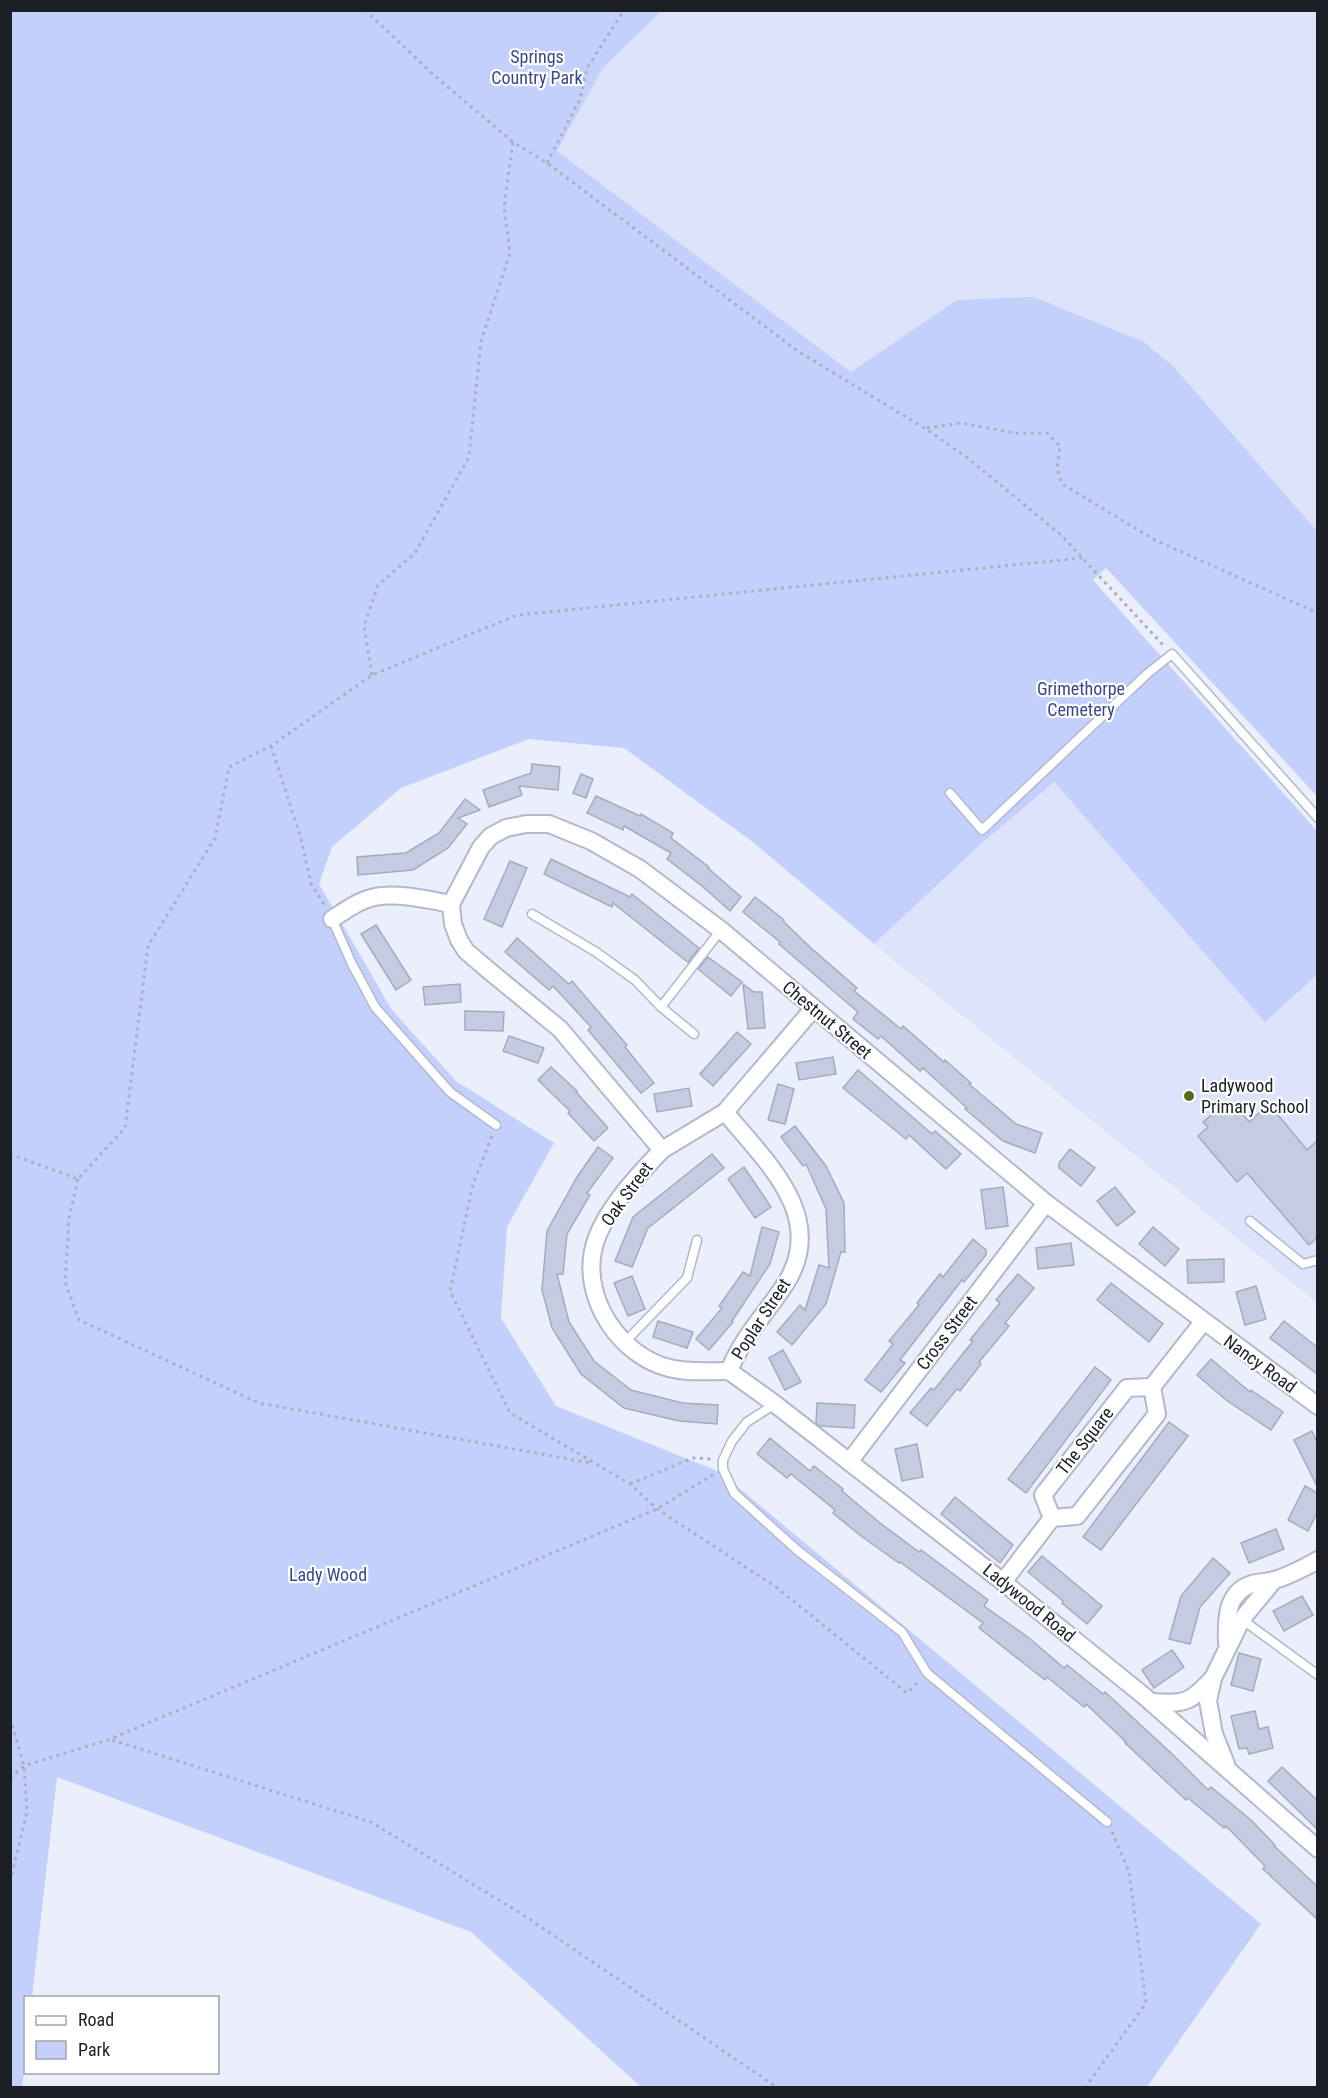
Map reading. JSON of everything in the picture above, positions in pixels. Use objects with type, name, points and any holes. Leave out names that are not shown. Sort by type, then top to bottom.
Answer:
[{"type":"street","name":"Chestnut Street","points":[[451,904],[481,847],[491,836],[506,828],[526,824],[549,824],[591,841],[640,869],[721,930],[1046,1203],[1203,1322]]},
{"type":"street","points":[[332,919],[356,904],[375,896],[413,897],[451,904]]},
{"type":"street","name":"Oak Street","points":[[451,904],[453,924],[466,951],[560,1029],[662,1150],[638,1174],[622,1195],[604,1223],[593,1251],[591,1278],[611,1326],[624,1343],[644,1357],[669,1368],[729,1371]]},
{"type":"street","points":[[662,1150],[725,1112],[813,1009]]},
{"type":"street","name":"Poplar Street","points":[[725,1112],[786,1188],[796,1212],[800,1239],[795,1264],[786,1282],[737,1350],[729,1371]]},
{"type":"street","name":"Cross Street","points":[[849,1462],[1046,1203]]},
{"type":"street","points":[[1003,1582],[1052,1518],[1077,1516],[1157,1414],[1152,1387],[1203,1322]]},
{"type":"street","name":"Nancy Road","points":[[1203,1322],[1317,1406]]},
{"type":"street","name":"Ladywood Road","points":[[729,1371],[775,1404],[1003,1582],[1151,1702],[1317,1849]]},
{"type":"street","name":"The Square","points":[[1052,1518],[1043,1495],[1127,1388],[1152,1387]]},
{"type":"street","points":[[1151,1702],[1178,1703],[1196,1697],[1212,1678],[1227,1649],[1235,1615],[1230,1603],[1239,1591],[1251,1584],[1274,1580],[1317,1560]]},
{"type":"street","points":[[1212,1678],[1208,1701],[1214,1734],[1228,1769]]},
{"type":"lane","points":[[950,793],[982,830],[1147,674],[1172,654],[1317,818]]},
{"type":"lane","points":[[532,914],[596,952],[635,980],[661,1008],[694,1034]]},
{"type":"lane","points":[[332,919],[375,1007],[450,1092],[496,1125]]},
{"type":"lane","points":[[661,1008],[721,930]]},
{"type":"lane","points":[[1250,1221],[1303,1264],[1317,1260]]},
{"type":"lane","points":[[624,1343],[687,1278],[697,1240]]},
{"type":"lane","points":[[775,1404],[747,1422],[732,1441],[723,1465],[734,1493],[796,1550],[902,1632],[927,1673],[1107,1822]]},
{"type":"lane","points":[[1235,1615],[1317,1675]]},
{"type":"path","points":[[365,10],[436,78],[513,142],[548,163],[799,352],[926,429],[979,467],[1061,535],[1172,654]]},
{"type":"path","points":[[548,163],[580,99],[587,68],[624,10]]},
{"type":"path","points":[[372,675],[364,626],[378,585],[415,553],[469,457],[481,341],[510,253],[504,207],[513,142]]},
{"type":"path","points":[[926,429],[961,423],[1015,433],[1047,433],[1060,446],[1057,469],[1062,484],[1155,540],[1317,613]]},
{"type":"path","points":[[596,1464],[259,1403],[79,1320],[64,1282],[69,1218],[78,1179],[125,1128],[148,946],[215,838],[229,767],[271,746],[372,675],[517,615],[1082,558]]},
{"type":"path","points":[[271,746],[300,835],[311,884],[332,919]]},
{"type":"path","points":[[496,1125],[473,1184],[450,1291],[510,1413],[630,1484],[657,1509],[776,1587],[907,1693],[927,1673]]},
{"type":"path","points":[[10,1154],[78,1179]]},
{"type":"path","points":[[630,1484],[693,1458],[723,1465]]},
{"type":"path","points":[[10,1778],[24,1766],[110,1739],[657,1509],[723,1465]]},
{"type":"path","points":[[10,1608],[10,1619]]},
{"type":"path","points":[[10,1718],[24,1766],[27,1812],[10,1882]]},
{"type":"path","points":[[110,1739],[371,1821],[525,1916],[778,2088]]},
{"type":"path","points":[[1085,2088],[1146,2003],[1129,1870],[1107,1822]]},
{"type":"shaded area","points":[[661,11],[1317,11],[1317,531],[1174,367],[1144,341],[851,372],[557,151],[603,68]]},
{"type":"shaded area","name":"Ladywood Primary School","points":[[1054,782],[1265,1021],[1317,975],[1317,1303],[874,944],[982,843]]},
{"type":"green space","points":[[11,11],[661,11],[603,68],[557,151],[851,372],[957,300],[1033,297],[1144,342],[1174,367],[1317,531],[1317,796],[1106,568],[1093,580],[1317,831],[1317,975],[1265,1022],[1054,782],[982,843],[874,944],[754,843],[624,748],[529,739],[401,788],[332,847],[319,884],[392,1010],[456,1081],[554,1143],[507,1227],[501,1318],[556,1406],[720,1472],[1261,1924],[1147,2087],[641,2087],[471,1932],[57,1777],[32,1996],[24,1996],[22,2087],[11,2088]]},
{"type":"building","points":[[532,764],[560,767],[558,790],[519,786],[522,795],[489,807],[483,790],[531,773]]},
{"type":"building","points":[[581,774],[593,779],[586,798],[573,793]]},
{"type":"building","points":[[596,796],[640,816],[641,814],[673,833],[671,838],[709,867],[741,897],[730,911],[667,859],[671,853],[624,826],[623,830],[587,813]]},
{"type":"building","points":[[465,799],[480,810],[458,818],[467,824],[448,848],[413,870],[358,875],[357,857],[406,853],[439,833]]},
{"type":"building","points":[[551,859],[630,897],[632,894],[699,948],[688,962],[613,903],[612,907],[544,874]]},
{"type":"building","points":[[510,861],[527,868],[502,927],[484,919]]},
{"type":"building","points":[[755,897],[784,920],[811,948],[857,988],[854,991],[901,1029],[903,1026],[944,1062],[945,1060],[1016,1124],[1042,1133],[1035,1153],[1003,1141],[965,1109],[967,1108],[923,1068],[920,1071],[881,1036],[878,1039],[853,1019],[858,1012],[743,912]]},
{"type":"building","points":[[376,925],[411,980],[396,990],[361,934]]},
{"type":"building","points":[[517,938],[569,984],[572,981],[627,1045],[625,1047],[654,1083],[641,1093],[588,1030],[591,1027],[553,986],[549,990],[505,952]]},
{"type":"building","points":[[708,957],[742,982],[731,996],[698,969]]},
{"type":"building","points":[[460,984],[461,1002],[425,1005],[423,987]]},
{"type":"building","points":[[743,984],[754,992],[762,992],[765,1028],[748,1029]]},
{"type":"building","points":[[465,1011],[504,1012],[503,1031],[465,1030]]},
{"type":"building","points":[[737,1032],[751,1044],[713,1086],[700,1074]]},
{"type":"building","points":[[509,1036],[544,1048],[538,1063],[503,1051]]},
{"type":"building","points":[[833,1057],[836,1074],[799,1080],[796,1063]]},
{"type":"building","points":[[551,1067],[577,1091],[608,1128],[594,1141],[568,1113],[570,1111],[538,1080]]},
{"type":"building","points":[[858,1070],[932,1134],[935,1131],[961,1154],[946,1169],[909,1135],[906,1139],[843,1088]]},
{"type":"building","points":[[778,1084],[794,1089],[785,1124],[768,1120]]},
{"type":"building","points":[[689,1088],[692,1106],[657,1112],[654,1094]]},
{"type":"building","points":[[1269,1104],[1307,1150],[1317,1141],[1317,1238],[1309,1245],[1247,1173],[1237,1182],[1198,1136],[1208,1127],[1203,1122],[1222,1106],[1237,1107],[1249,1122]]},
{"type":"building","points":[[795,1126],[826,1166],[844,1203],[845,1252],[841,1252],[826,1304],[792,1345],[777,1332],[800,1305],[805,1310],[819,1265],[829,1268],[826,1209],[806,1164],[803,1166],[781,1137]]},
{"type":"building","points":[[598,1147],[613,1158],[587,1193],[590,1195],[567,1234],[563,1274],[557,1274],[569,1322],[594,1361],[631,1390],[683,1403],[718,1405],[717,1424],[679,1421],[624,1408],[581,1374],[552,1328],[542,1290],[547,1231],[577,1177]]},
{"type":"building","points":[[1070,1149],[1095,1168],[1081,1186],[1059,1168],[1059,1163]]},
{"type":"building","points":[[712,1154],[724,1168],[648,1228],[632,1267],[615,1261],[633,1217]]},
{"type":"building","points":[[744,1167],[771,1207],[755,1218],[728,1179]]},
{"type":"building","points":[[1003,1187],[1008,1226],[986,1229],[981,1190]]},
{"type":"building","points":[[1115,1187],[1135,1212],[1117,1226],[1097,1201]]},
{"type":"building","points":[[762,1227],[779,1232],[770,1264],[733,1322],[709,1350],[696,1339],[722,1308],[719,1306],[743,1272],[750,1276]]},
{"type":"building","points":[[1153,1227],[1179,1249],[1165,1266],[1139,1244]]},
{"type":"building","points":[[973,1239],[986,1250],[986,1255],[964,1282],[962,1280],[900,1360],[905,1363],[881,1392],[865,1380],[893,1344],[889,1341],[919,1305],[917,1303],[940,1274],[943,1277]]},
{"type":"building","points":[[1071,1243],[1074,1265],[1038,1269],[1036,1248]]},
{"type":"building","points":[[1224,1259],[1224,1282],[1188,1283],[1187,1260]]},
{"type":"building","points":[[1018,1274],[1034,1288],[1005,1323],[1009,1326],[979,1362],[981,1364],[960,1391],[957,1389],[927,1426],[910,1413],[931,1388],[934,1390],[973,1341],[970,1340],[1000,1303],[996,1300]]},
{"type":"building","points":[[632,1276],[645,1309],[628,1316],[614,1283]]},
{"type":"building","points":[[1111,1283],[1163,1324],[1149,1342],[1097,1300]]},
{"type":"building","points":[[1256,1286],[1266,1319],[1245,1325],[1236,1292]]},
{"type":"building","points":[[658,1321],[693,1332],[687,1348],[653,1337]]},
{"type":"building","points":[[1284,1321],[1317,1347],[1317,1374],[1270,1338]]},
{"type":"building","points":[[783,1350],[801,1382],[785,1390],[769,1358]]},
{"type":"building","points":[[1211,1359],[1250,1392],[1251,1390],[1283,1412],[1271,1430],[1226,1400],[1197,1375]]},
{"type":"building","points":[[1095,1367],[1111,1380],[1026,1493],[1008,1479]]},
{"type":"building","points":[[817,1403],[855,1405],[854,1428],[820,1426],[816,1423]]},
{"type":"building","points":[[1169,1422],[1188,1436],[1101,1550],[1083,1537]]},
{"type":"building","points":[[1312,1431],[1317,1442],[1317,1486],[1294,1440]]},
{"type":"building","points":[[770,1438],[810,1471],[814,1466],[880,1523],[919,1552],[921,1550],[988,1600],[984,1606],[1029,1638],[1064,1668],[1067,1665],[1103,1694],[1105,1692],[1208,1790],[1211,1787],[1251,1820],[1274,1846],[1317,1886],[1317,1919],[1263,1869],[1265,1866],[1226,1826],[1224,1828],[1188,1798],[1186,1800],[1086,1704],[1084,1707],[1047,1677],[1045,1680],[979,1628],[983,1623],[861,1536],[833,1513],[835,1510],[791,1474],[787,1478],[757,1454]]},
{"type":"building","points":[[917,1444],[923,1477],[902,1481],[895,1449]]},
{"type":"building","points":[[1305,1486],[1317,1493],[1317,1513],[1308,1531],[1288,1520]]},
{"type":"building","points":[[955,1497],[1013,1545],[1000,1563],[941,1514]]},
{"type":"building","points":[[1276,1529],[1284,1549],[1249,1563],[1241,1543]]},
{"type":"building","points":[[1042,1556],[1102,1606],[1087,1624],[1028,1572]]},
{"type":"building","points":[[1213,1558],[1230,1573],[1200,1607],[1190,1644],[1169,1639],[1181,1596]]},
{"type":"building","points":[[1302,1596],[1313,1615],[1284,1631],[1273,1611]]},
{"type":"building","points":[[1172,1650],[1184,1667],[1154,1688],[1142,1670]]},
{"type":"building","points":[[1239,1653],[1261,1659],[1253,1691],[1231,1685]]},
{"type":"building","points":[[1255,1711],[1259,1729],[1268,1727],[1273,1748],[1249,1754],[1247,1748],[1239,1749],[1231,1716]]},
{"type":"building","points":[[1282,1767],[1317,1800],[1317,1829],[1268,1781]]},
{"type":"place","name":"Ladywood Primary School","points":[[1189,1096]]},
{"type":"park label","name":"Springs Country Park","points":[[537,67]]},
{"type":"park label","name":"Grimethorpe Cemetery","points":[[1081,699]]},
{"type":"park label","name":"Lady Wood","points":[[328,1575]]}]
